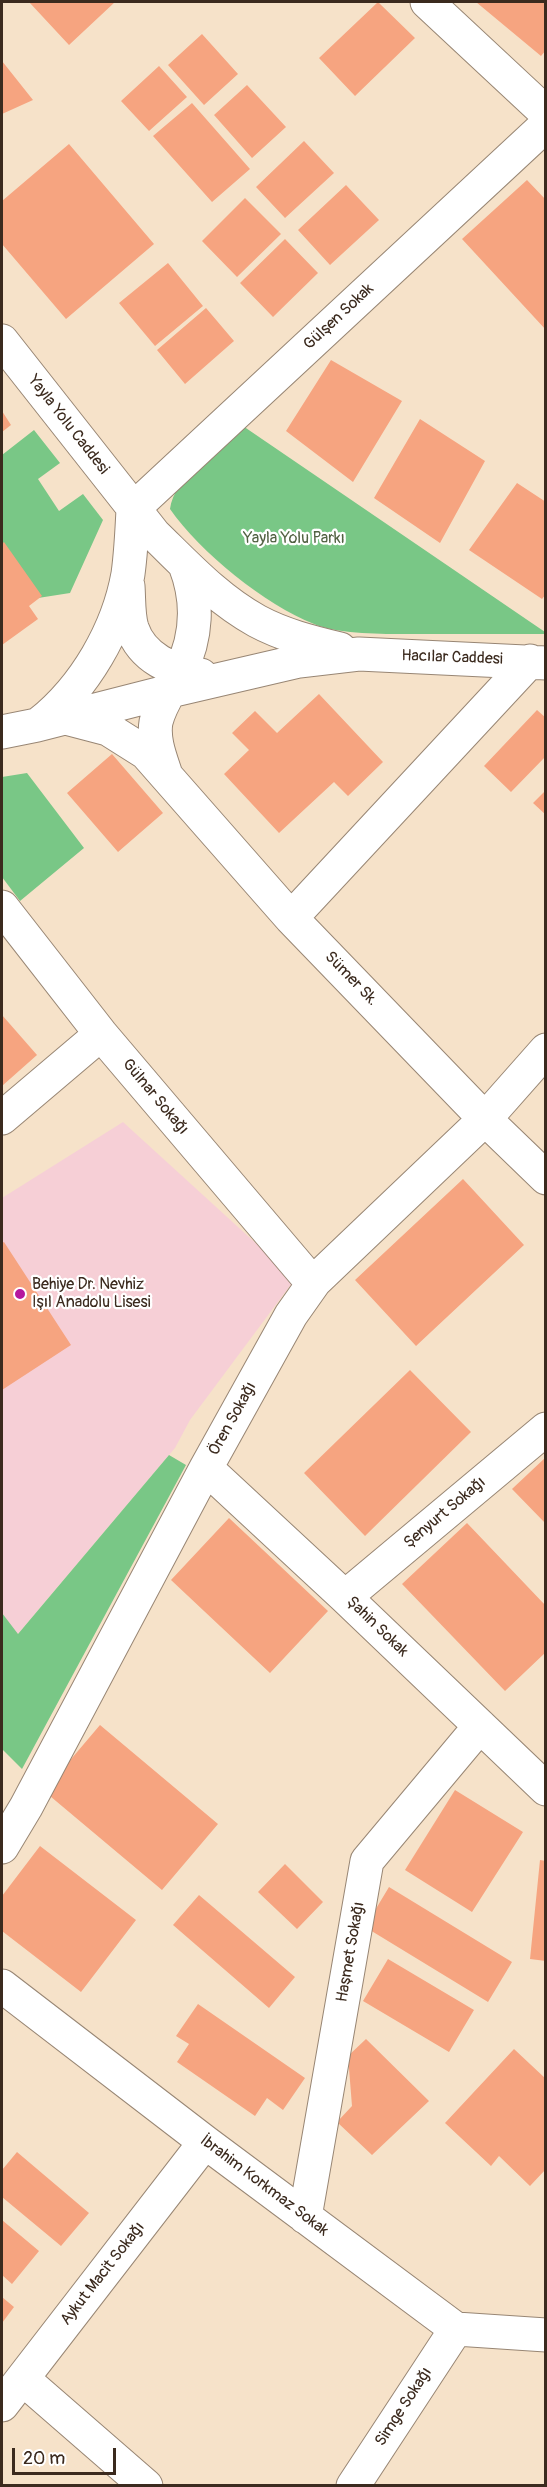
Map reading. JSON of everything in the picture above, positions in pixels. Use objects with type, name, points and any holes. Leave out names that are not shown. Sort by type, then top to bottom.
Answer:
[{"type":"street","points":[[427,2],[546,113]]},
{"type":"street","name":"Gülşen Sokak","points":[[134,509],[546,125]]},
{"type":"street","name":"Yayla Yolu Caddesi","points":[[2,341],[154,534],[184,565],[255,620],[301,639],[359,654]]},
{"type":"street","points":[[134,509],[128,575],[131,627],[147,653],[160,662],[175,681]]},
{"type":"street","name":"Sümer Sk.","points":[[165,772],[156,742],[156,724],[162,705],[190,645],[195,621],[195,601],[184,565]]},
{"type":"street","points":[[52,722],[100,650],[121,599],[128,575]]},
{"type":"street","points":[[2,732],[52,722],[175,681],[224,678],[299,661],[359,654]]},
{"type":"street","name":"Hacılar Caddesi","points":[[359,654],[538,662]]},
{"type":"street","points":[[291,918],[538,662]]},
{"type":"street","name":"Sümer Sk.","points":[[52,722],[108,729],[146,753],[291,918],[485,1119],[546,1178]]},
{"type":"street","name":"Gülnar Sokağı","points":[[2,907],[101,1034],[304,1273],[315,1281]]},
{"type":"street","points":[[2,1118],[101,1034]]},
{"type":"street","name":"Ören Sokağı","points":[[2,1847],[26,1808],[206,1468],[291,1315],[315,1281],[485,1119],[546,1050]]},
{"type":"street","name":"Şenyurt Sokağı","points":[[345,1597],[546,1429]]},
{"type":"street","name":"Şahin Sokak","points":[[206,1468],[345,1597],[546,1790]]},
{"type":"street","name":"Haşmet Sokağı","points":[[305,2217],[367,1861],[480,1726]]},
{"type":"street","name":"İbrahim Korkmaz Sokak","points":[[2,1986],[205,2142],[456,2329]]},
{"type":"street","name":"Aykut Macit Sokağı","points":[[2,2405],[205,2142]]},
{"type":"street","points":[[456,2329],[546,2335]]},
{"type":"street","name":"Simge Sokağı","points":[[353,2486],[456,2329]]},
{"type":"street","points":[[23,2379],[146,2486]]},
{"type":"shaded area","points":[[123,1122],[295,1279],[190,1420],[175,1448],[17,1635],[2,1613],[2,1198]]},
{"type":"green space","name":"Yayla Yolu Parkı","points":[[240,424],[545,634],[379,634],[337,630],[325,628],[295,615],[255,591],[198,542],[170,509],[173,497],[188,474]]},
{"type":"green space","points":[[34,430],[60,463],[38,479],[59,511],[83,494],[103,520],[70,593],[38,598],[2,624],[2,455]]},
{"type":"green space","points":[[27,773],[84,848],[20,901],[2,877],[2,777]]},
{"type":"green space","points":[[169,1455],[186,1465],[22,1769],[2,1749],[2,1613],[18,1634]]},
{"type":"building","points":[[29,2],[115,2],[69,45]]},
{"type":"building","points":[[378,2],[415,38],[355,96],[319,58]]},
{"type":"building","points":[[476,2],[546,2],[546,50],[541,56]]},
{"type":"building","points":[[202,34],[238,74],[204,105],[168,65]]},
{"type":"building","points":[[2,61],[33,100],[2,114]]},
{"type":"building","points":[[159,66],[187,97],[149,131],[121,101]]},
{"type":"building","points":[[247,85],[286,127],[252,158],[214,115]]},
{"type":"building","points":[[192,103],[250,169],[212,202],[153,136]]},
{"type":"building","points":[[304,141],[334,173],[285,218],[256,187]]},
{"type":"building","points":[[69,144],[154,244],[66,319],[2,244],[2,201]]},
{"type":"building","points":[[527,180],[546,200],[546,330],[462,239]]},
{"type":"building","points":[[346,185],[379,220],[330,265],[298,230]]},
{"type":"building","points":[[245,198],[281,234],[237,277],[202,241]]},
{"type":"building","points":[[285,239],[318,273],[273,317],[240,283]]},
{"type":"building","points":[[168,263],[203,306],[155,346],[119,303]]},
{"type":"building","points":[[206,308],[234,341],[185,384],[157,350]]},
{"type":"building","points":[[331,360],[402,401],[353,482],[286,431]]},
{"type":"building","points":[[2,411],[11,425],[2,432]]},
{"type":"building","points":[[420,419],[485,461],[440,543],[374,498]]},
{"type":"building","points":[[517,483],[546,502],[546,594],[542,599],[469,550]]},
{"type":"building","points":[[4,542],[42,596],[29,606],[38,619],[2,645],[2,544]]},
{"type":"building","points":[[319,694],[383,762],[348,796],[334,782],[279,833],[224,774],[249,750],[232,733],[255,711],[277,733]]},
{"type":"building","points":[[537,710],[546,718],[546,756],[511,792],[484,766]]},
{"type":"building","points":[[112,754],[163,813],[118,852],[67,793]]},
{"type":"building","points":[[546,790],[546,815],[533,803]]},
{"type":"building","points":[[2,1015],[37,1055],[2,1086]]},
{"type":"building","points":[[463,1179],[524,1245],[416,1346],[355,1280]]},
{"type":"building","name":"Behiye Dr. Nevhiz Işıl Anadolu Lisesi","points":[[4,1242],[71,1345],[2,1390],[2,1243]]},
{"type":"building","points":[[410,1370],[471,1432],[365,1536],[304,1473]]},
{"type":"building","points":[[546,1457],[546,1524],[512,1489]]},
{"type":"building","points":[[229,1518],[328,1611],[270,1673],[171,1580]]},
{"type":"building","points":[[467,1523],[546,1606],[546,1652],[505,1691],[402,1584]]},
{"type":"building","points":[[100,1725],[218,1824],[162,1890],[44,1791]]},
{"type":"building","points":[[455,1790],[523,1832],[472,1912],[405,1870]]},
{"type":"building","points":[[40,1846],[136,1920],[81,1992],[2,1931],[2,1896]]},
{"type":"building","points":[[540,1860],[546,1861],[546,1961],[530,1959]]},
{"type":"building","points":[[285,1864],[323,1902],[297,1929],[258,1892]]},
{"type":"building","points":[[389,1887],[512,1962],[488,2002],[365,1927]]},
{"type":"building","points":[[199,1895],[295,1977],[269,2008],[173,1925]]},
{"type":"building","points":[[388,1959],[474,2010],[449,2052],[363,2001]]},
{"type":"building","points":[[198,2004],[305,2078],[283,2110],[267,2098],[255,2116],[177,2062],[189,2044],[176,2036]]},
{"type":"building","points":[[366,2039],[429,2101],[372,2155],[337,2122],[352,2106],[348,2056]]},
{"type":"building","points":[[514,2049],[546,2079],[546,2169],[530,2186],[499,2156],[491,2166],[445,2123]]},
{"type":"building","points":[[17,2152],[89,2213],[61,2246],[2,2197],[2,2170]]},
{"type":"building","points":[[2,2220],[39,2251],[12,2284],[2,2275]]},
{"type":"building","points":[[2,2297],[14,2307],[2,2323]]},
{"type":"place","name":"Behiye Dr. Nevhiz Işıl Anadolu Lisesi","points":[[20,1294]]}]
